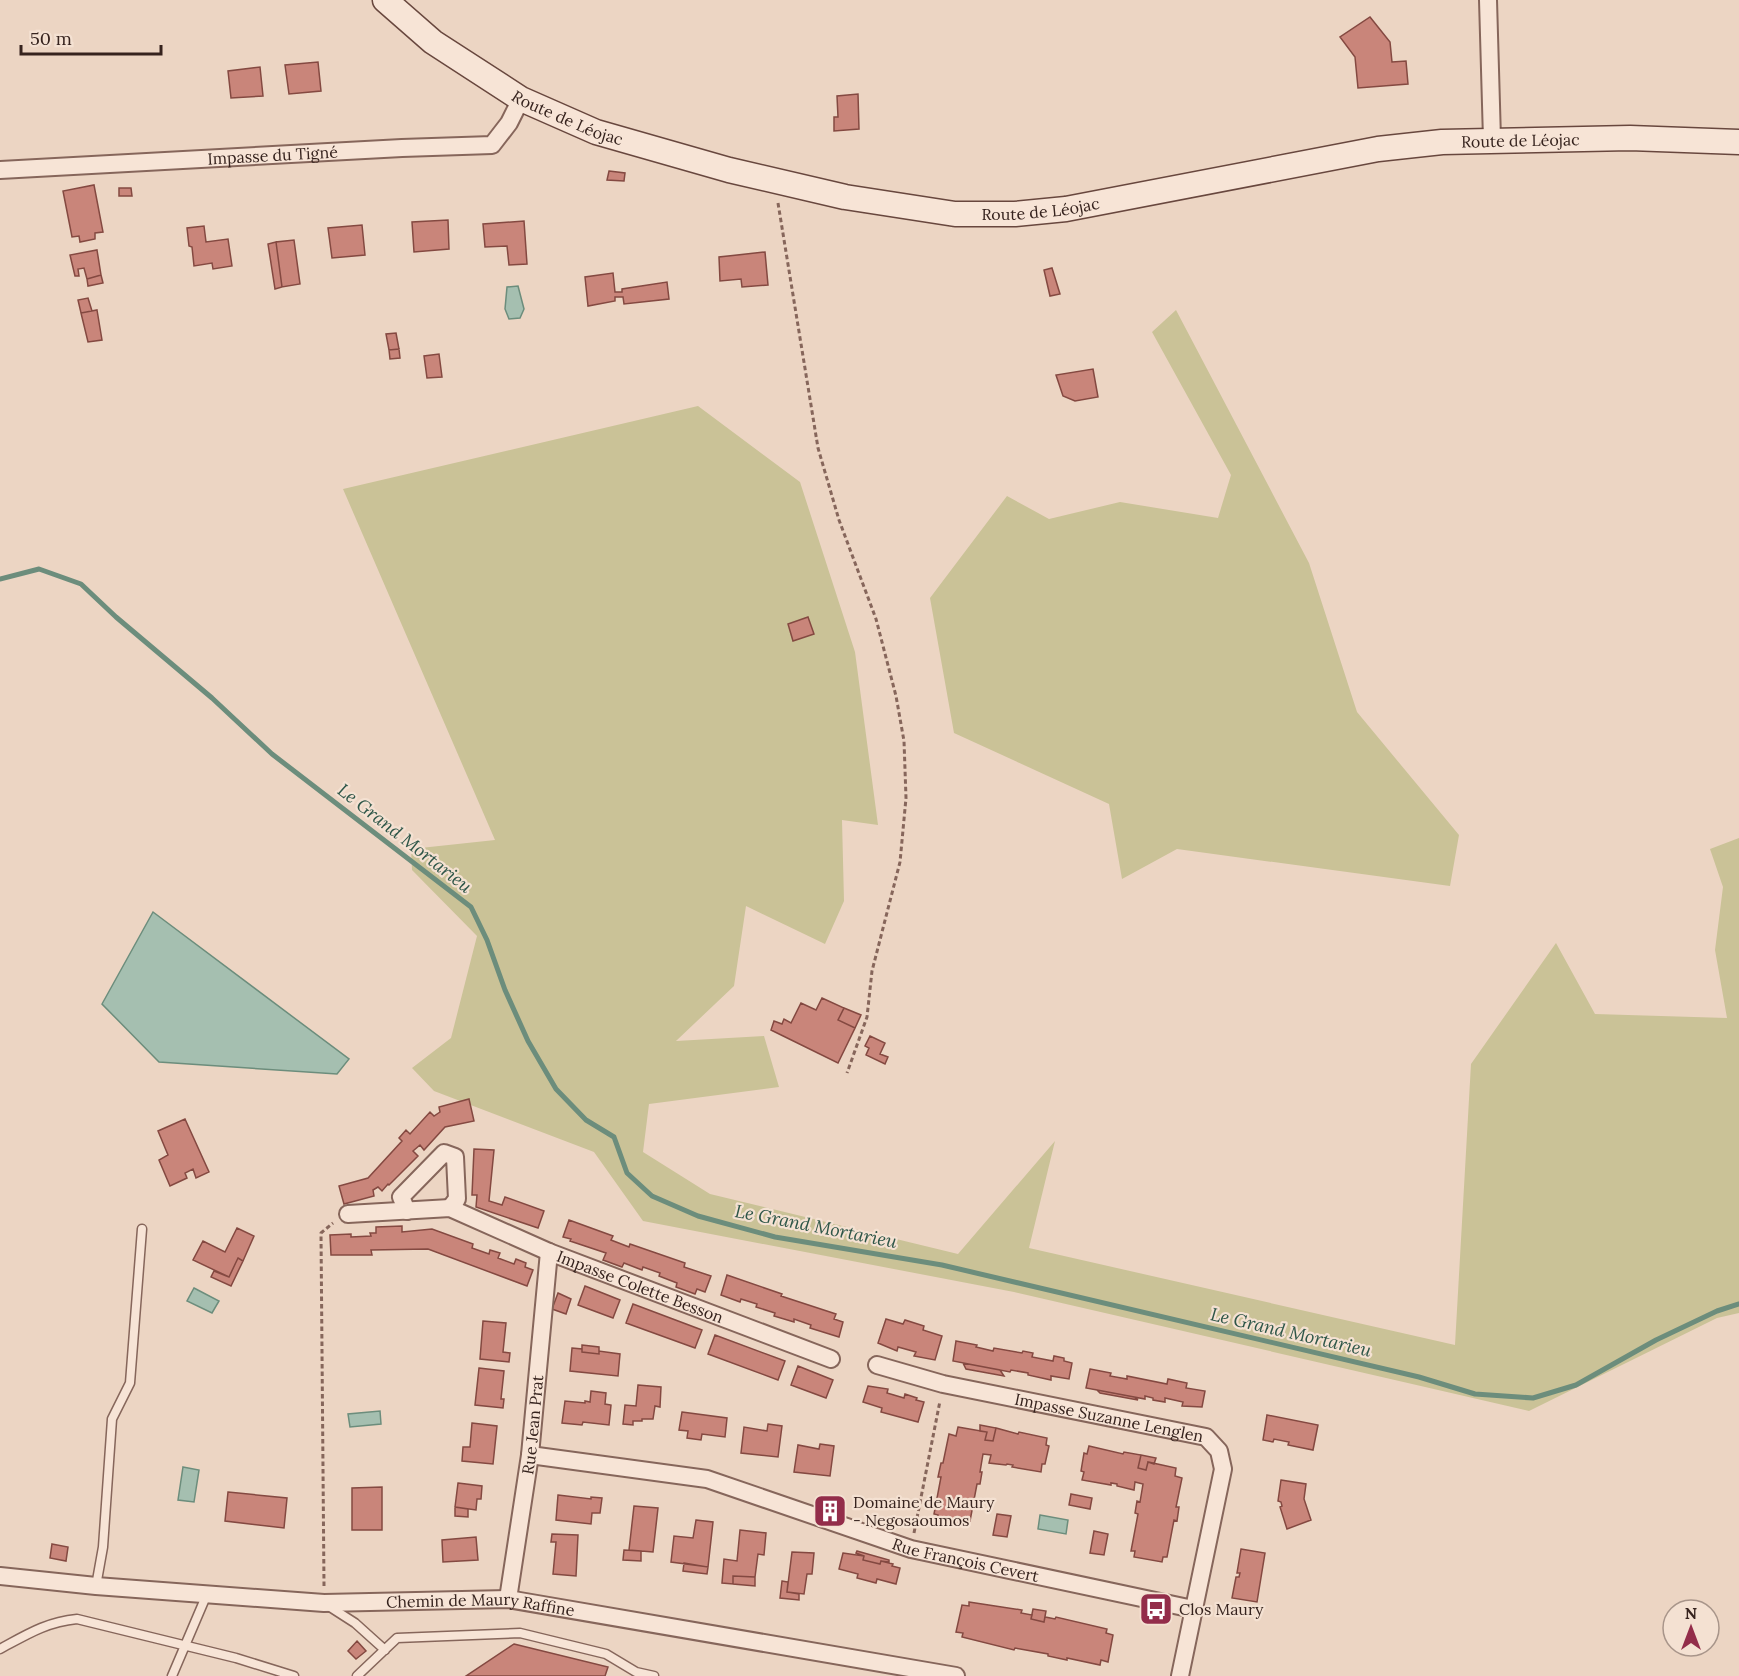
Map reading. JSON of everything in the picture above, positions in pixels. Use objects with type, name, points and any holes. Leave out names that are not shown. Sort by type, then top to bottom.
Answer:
[{"type":"main road","name":"Route de Léojac","points":[[385,0],[433,42],[520,99],[596,132],[729,170],[844,197],[955,214],[1015,214],[1066,209],[1378,149],[1442,142],[1630,138],[1739,142]]},
{"type":"street","points":[[1488,0],[1492,140]]},
{"type":"street","name":"Impasse du Tigné","points":[[0,170],[390,148],[492,145],[509,123],[520,99]]},
{"type":"street","points":[[407,1211],[401,1197],[444,1153],[455,1157],[457,1199],[450,1208]]},
{"type":"street","name":"Impasse Colette Besson","points":[[348,1214],[450,1208],[549,1252],[831,1359]]},
{"type":"street","name":"Rue Jean Prat","points":[[508,1599],[530,1455],[549,1252]]},
{"type":"street","name":"Impasse Suzanne Lenglen","points":[[877,1365],[943,1384],[1206,1437],[1219,1451],[1223,1469],[1180,1676]]},
{"type":"street","name":"Rue François Cevert","points":[[530,1455],[707,1479],[911,1549],[1193,1608]]},
{"type":"street","name":"Chemin de Maury Raffine","points":[[0,1576],[96,1586],[324,1603],[508,1599],[956,1676]]},
{"type":"lane","points":[[96,1586],[103,1547],[112,1419],[130,1383],[142,1229]]},
{"type":"lane","points":[[172,1676],[207,1594]]},
{"type":"lane","points":[[324,1603],[355,1623],[385,1650]]},
{"type":"lane","points":[[0,1649],[42,1626],[76,1619],[236,1658],[294,1676]]},
{"type":"lane","points":[[357,1676],[397,1638],[520,1633],[606,1654],[636,1672],[654,1676]]},
{"type":"path","points":[[775,181],[818,448],[839,520],[876,619],[896,696],[904,741],[906,798],[900,862],[872,971],[867,1017],[847,1073]]},
{"type":"path","points":[[324,1603],[321,1233],[348,1214]]},
{"type":"path","points":[[911,1549],[943,1384]]},
{"type":"shaded area","points":[[518,286],[524,309],[520,318],[509,319],[505,309],[507,287]]},
{"type":"shaded area","points":[[1176,310],[1309,563],[1357,712],[1459,835],[1450,886],[1177,849],[1122,879],[1109,804],[954,733],[930,598],[1007,496],[1049,519],[1120,502],[1218,518],[1231,475],[1152,332]]},
{"type":"shaded area","points":[[698,406],[800,482],[855,652],[878,825],[842,820],[844,901],[825,944],[746,906],[734,986],[676,1041],[764,1036],[779,1087],[649,1104],[643,1152],[710,1194],[958,1254],[1055,1141],[1029,1248],[1455,1345],[1471,1064],[1556,943],[1595,1014],[1727,1018],[1715,950],[1723,887],[1710,849],[1739,838],[1739,1313],[1717,1318],[1529,1411],[1014,1292],[643,1221],[594,1152],[434,1091],[412,1068],[451,1038],[477,936],[412,870],[411,849],[495,840],[343,489]]},
{"type":"shaded area","points":[[153,912],[349,1059],[337,1074],[159,1062],[102,1004]]},
{"type":"shaded area","points":[[194,1288],[219,1301],[212,1313],[187,1301]]},
{"type":"shaded area","points":[[380,1411],[381,1424],[350,1427],[348,1414]]},
{"type":"shaded area","points":[[183,1467],[199,1470],[194,1502],[178,1500]]},
{"type":"shaded area","points":[[1040,1515],[1068,1520],[1066,1534],[1038,1529]]},
{"type":"building","points":[[1370,17],[1390,42],[1392,62],[1406,61],[1408,84],[1358,88],[1355,57],[1340,37]]},
{"type":"building","points":[[318,62],[321,91],[289,94],[285,65]]},
{"type":"building","points":[[260,67],[263,96],[231,98],[228,71]]},
{"type":"building","points":[[858,94],[859,129],[834,131],[834,117],[838,117],[837,96]]},
{"type":"building","points":[[609,171],[625,173],[624,181],[607,180]]},
{"type":"building","points":[[94,185],[103,232],[95,233],[95,239],[80,242],[79,236],[72,237],[63,191]]},
{"type":"building","points":[[119,188],[131,188],[132,196],[119,196]]},
{"type":"building","points":[[448,220],[449,249],[414,252],[412,222]]},
{"type":"building","points":[[524,221],[527,264],[509,265],[507,246],[485,247],[483,224]]},
{"type":"building","points":[[362,225],[365,255],[332,258],[328,228]]},
{"type":"building","points":[[204,226],[206,242],[228,239],[232,266],[213,269],[212,263],[194,266],[187,228]]},
{"type":"building","points":[[294,240],[300,284],[282,287],[276,242]]},
{"type":"building","points":[[276,242],[282,287],[275,289],[268,244]]},
{"type":"building","points":[[97,250],[101,275],[87,279],[84,268],[78,269],[79,276],[75,276],[70,255]]},
{"type":"building","points":[[765,252],[768,285],[742,287],[741,279],[720,281],[719,257]]},
{"type":"building","points":[[1052,268],[1060,294],[1050,296],[1044,270]]},
{"type":"building","points":[[613,273],[615,292],[667,282],[669,299],[624,304],[623,297],[615,297],[615,301],[588,306],[585,277]]},
{"type":"building","points":[[101,275],[103,283],[88,286],[87,279]]},
{"type":"building","points":[[88,298],[92,311],[81,313],[78,300]]},
{"type":"building","points":[[97,310],[102,340],[88,342],[81,313]]},
{"type":"building","points":[[396,333],[399,349],[389,350],[386,334]]},
{"type":"building","points":[[399,349],[400,358],[390,359],[389,350]]},
{"type":"building","points":[[439,354],[442,377],[427,378],[424,356]]},
{"type":"building","points":[[1093,369],[1098,397],[1075,401],[1063,396],[1056,375]]},
{"type":"building","points":[[808,617],[814,634],[793,641],[788,624]]},
{"type":"building","points":[[822,998],[844,1008],[838,1020],[855,1028],[838,1063],[771,1030],[774,1021],[782,1024],[784,1019],[791,1023],[801,1003],[816,1010]]},
{"type":"building","points":[[844,1008],[861,1015],[855,1028],[838,1020]]},
{"type":"building","points":[[870,1036],[885,1043],[880,1054],[888,1057],[885,1064],[866,1055],[869,1048],[865,1046]]},
{"type":"building","points":[[469,1099],[474,1121],[445,1127],[424,1150],[420,1145],[413,1151],[418,1156],[382,1191],[378,1187],[373,1190],[374,1196],[344,1204],[339,1186],[368,1178],[402,1141],[399,1138],[406,1130],[410,1134],[430,1112],[434,1116],[440,1112],[439,1107]]},
{"type":"building","points":[[185,1119],[209,1172],[196,1178],[193,1169],[185,1173],[187,1178],[170,1186],[159,1160],[168,1155],[158,1131]]},
{"type":"building","points":[[474,1149],[494,1150],[489,1201],[502,1205],[505,1197],[544,1211],[538,1228],[476,1207],[477,1195],[472,1195]]},
{"type":"building","points":[[569,1220],[613,1236],[611,1240],[629,1247],[630,1244],[685,1263],[684,1267],[711,1276],[705,1292],[697,1289],[695,1294],[676,1287],[677,1283],[659,1276],[660,1273],[643,1267],[642,1270],[624,1263],[622,1267],[603,1260],[606,1253],[563,1237]]},
{"type":"building","points":[[402,1226],[402,1232],[432,1229],[473,1244],[472,1248],[489,1254],[490,1250],[500,1253],[498,1258],[514,1264],[516,1259],[526,1263],[525,1267],[533,1270],[527,1286],[428,1249],[371,1250],[372,1255],[331,1255],[330,1235],[371,1236],[370,1233],[376,1233],[376,1227]]},
{"type":"building","points":[[237,1228],[254,1236],[243,1261],[238,1258],[229,1277],[193,1260],[203,1241],[225,1252]]},
{"type":"building","points":[[238,1258],[243,1261],[231,1286],[211,1277],[214,1271],[229,1277]]},
{"type":"building","points":[[727,1275],[836,1314],[834,1319],[843,1322],[839,1337],[810,1328],[811,1325],[794,1319],[794,1322],[774,1316],[775,1313],[756,1307],[757,1304],[741,1299],[740,1302],[721,1295]]},
{"type":"building","points":[[585,1286],[620,1300],[613,1318],[578,1305]]},
{"type":"building","points":[[558,1293],[571,1299],[566,1314],[552,1309]]},
{"type":"building","points":[[633,1304],[702,1330],[695,1348],[626,1323]]},
{"type":"building","points":[[886,1319],[903,1324],[905,1320],[924,1326],[923,1330],[942,1336],[935,1360],[914,1356],[916,1352],[898,1347],[897,1351],[878,1343]]},
{"type":"building","points":[[483,1321],[506,1323],[503,1352],[510,1353],[509,1362],[480,1359]]},
{"type":"building","points":[[715,1335],[785,1361],[778,1380],[708,1354]]},
{"type":"building","points":[[956,1341],[993,1351],[994,1348],[1033,1353],[1032,1357],[1053,1361],[1054,1356],[1064,1358],[1064,1361],[1072,1363],[1069,1379],[1051,1376],[1051,1380],[1028,1375],[1028,1373],[1011,1370],[1010,1372],[953,1361]]},
{"type":"building","points":[[582,1345],[599,1347],[599,1354],[582,1352]]},
{"type":"building","points":[[572,1348],[582,1349],[582,1352],[599,1354],[599,1351],[620,1354],[618,1376],[570,1371]]},
{"type":"building","points":[[963,1363],[1000,1370],[1004,1376],[966,1369]]},
{"type":"building","points":[[798,1366],[833,1380],[826,1398],[791,1385]]},
{"type":"building","points":[[479,1368],[504,1371],[501,1399],[504,1399],[503,1408],[475,1405]]},
{"type":"building","points":[[1090,1369],[1127,1379],[1127,1376],[1167,1384],[1168,1379],[1187,1383],[1186,1388],[1205,1391],[1202,1407],[1182,1406],[1183,1402],[1165,1398],[1165,1402],[1145,1396],[1145,1399],[1086,1388]]},
{"type":"building","points":[[638,1385],[661,1387],[660,1407],[655,1406],[653,1419],[633,1421],[633,1425],[623,1424],[625,1405],[636,1406]]},
{"type":"building","points":[[868,1386],[888,1389],[887,1393],[904,1398],[905,1394],[924,1402],[918,1422],[881,1412],[882,1408],[863,1402]]},
{"type":"building","points":[[1097,1390],[1134,1397],[1138,1400],[1100,1393]]},
{"type":"building","points":[[591,1391],[606,1393],[605,1404],[611,1405],[609,1425],[583,1422],[582,1425],[562,1423],[565,1401],[590,1402]]},
{"type":"building","points":[[682,1412],[727,1418],[725,1437],[702,1434],[701,1440],[687,1438],[688,1431],[679,1430]]},
{"type":"building","points":[[1267,1415],[1318,1425],[1313,1450],[1288,1445],[1289,1442],[1274,1439],[1273,1442],[1263,1440]]},
{"type":"building","points":[[472,1423],[497,1426],[493,1464],[462,1461],[463,1447],[470,1447]]},
{"type":"building","points":[[768,1424],[782,1426],[778,1457],[741,1453],[744,1427],[767,1431]]},
{"type":"building","points":[[980,1425],[996,1428],[993,1441],[985,1440],[987,1432],[980,1431]]},
{"type":"building","points":[[958,1427],[987,1432],[985,1440],[993,1441],[996,1428],[1018,1434],[1019,1432],[1047,1438],[1046,1445],[1049,1446],[1041,1472],[1012,1467],[1013,1465],[989,1463],[991,1455],[983,1454],[980,1484],[977,1484],[970,1521],[966,1520],[965,1526],[937,1520],[938,1515],[934,1514],[941,1477],[938,1477],[949,1434],[956,1436]]},
{"type":"building","points":[[820,1444],[834,1446],[830,1476],[794,1472],[798,1445],[819,1449]]},
{"type":"building","points":[[1089,1446],[1123,1454],[1124,1452],[1141,1455],[1138,1468],[1146,1470],[1148,1462],[1176,1468],[1175,1476],[1182,1478],[1176,1507],[1179,1507],[1177,1521],[1174,1520],[1167,1557],[1163,1557],[1162,1562],[1134,1557],[1135,1551],[1131,1551],[1138,1514],[1135,1513],[1137,1501],[1140,1502],[1143,1484],[1135,1482],[1134,1490],[1117,1486],[1117,1484],[1082,1480],[1084,1453],[1087,1454]]},
{"type":"building","points":[[1141,1455],[1156,1458],[1154,1464],[1148,1462],[1146,1470],[1138,1468]]},
{"type":"building","points":[[1281,1480],[1306,1484],[1304,1499],[1311,1520],[1287,1529],[1280,1507],[1281,1502],[1278,1501]]},
{"type":"building","points":[[458,1483],[482,1486],[481,1499],[477,1499],[476,1510],[455,1507]]},
{"type":"building","points":[[382,1487],[382,1530],[352,1530],[352,1488]]},
{"type":"building","points":[[228,1492],[287,1498],[284,1528],[225,1521]]},
{"type":"building","points":[[1071,1494],[1092,1498],[1090,1509],[1069,1505]]},
{"type":"building","points":[[558,1495],[602,1498],[600,1513],[592,1513],[591,1524],[556,1520]]},
{"type":"building","points":[[634,1506],[658,1508],[653,1552],[629,1550]]},
{"type":"building","points":[[455,1507],[468,1509],[468,1517],[455,1516]]},
{"type":"building","points":[[997,1514],[1011,1516],[1007,1537],[993,1535]]},
{"type":"building","points":[[696,1520],[713,1522],[708,1567],[671,1562],[674,1536],[693,1538]]},
{"type":"building","points":[[740,1530],[766,1533],[764,1555],[758,1554],[755,1577],[733,1576],[733,1584],[722,1583],[724,1559],[737,1561]]},
{"type":"building","points":[[1094,1531],[1108,1534],[1104,1555],[1090,1553]]},
{"type":"building","points":[[552,1534],[578,1535],[576,1576],[553,1574],[556,1542],[551,1542]]},
{"type":"building","points":[[476,1537],[478,1560],[443,1562],[442,1540]]},
{"type":"building","points":[[52,1544],[68,1547],[66,1561],[50,1558]]},
{"type":"building","points":[[1241,1549],[1265,1553],[1257,1602],[1232,1598],[1236,1577],[1239,1577],[1240,1573],[1237,1573]]},
{"type":"building","points":[[624,1550],[641,1551],[641,1561],[623,1560]]},
{"type":"building","points":[[857,1551],[889,1560],[889,1562],[881,1561],[880,1564],[863,1560],[864,1556],[856,1553]]},
{"type":"building","points":[[792,1552],[814,1553],[812,1574],[807,1574],[804,1594],[787,1592]]},
{"type":"building","points":[[843,1553],[864,1556],[863,1560],[880,1564],[881,1561],[900,1568],[896,1584],[877,1579],[876,1583],[857,1578],[858,1574],[839,1569]]},
{"type":"building","points":[[684,1563],[708,1567],[707,1574],[683,1571]]},
{"type":"building","points":[[733,1576],[755,1577],[755,1586],[733,1584]]},
{"type":"building","points":[[782,1581],[788,1582],[787,1592],[799,1594],[799,1600],[780,1598]]},
{"type":"building","points":[[969,1602],[1022,1610],[1021,1613],[1032,1615],[1031,1619],[1044,1622],[1045,1617],[1055,1619],[1056,1617],[1107,1629],[1106,1633],[1113,1635],[1108,1662],[1101,1660],[1100,1665],[1067,1658],[1067,1660],[962,1637],[963,1633],[956,1632],[962,1605],[969,1606]]},
{"type":"building","points":[[1033,1609],[1046,1611],[1044,1622],[1031,1619]]},
{"type":"building","points":[[357,1641],[366,1651],[356,1659],[348,1651]]},
{"type":"building","points":[[514,1644],[608,1667],[605,1676],[466,1676]]},
{"type":"waterway","name":"Le Grand Mortarieu","points":[[0,579],[39,569],[81,584],[116,617],[212,698],[272,754],[471,907],[487,940],[505,990],[528,1041],[556,1089],[586,1120],[614,1137],[627,1173],[652,1196],[698,1216],[775,1237],[942,1265],[1419,1377],[1475,1394],[1533,1398],[1576,1385],[1656,1340],[1717,1311],[1739,1304]]},
{"type":"place","name":"Domaine de Maury - Negosaoumos","points":[[830,1511]]},
{"type":"place","name":"Clos Maury","points":[[1156,1609]]}]
